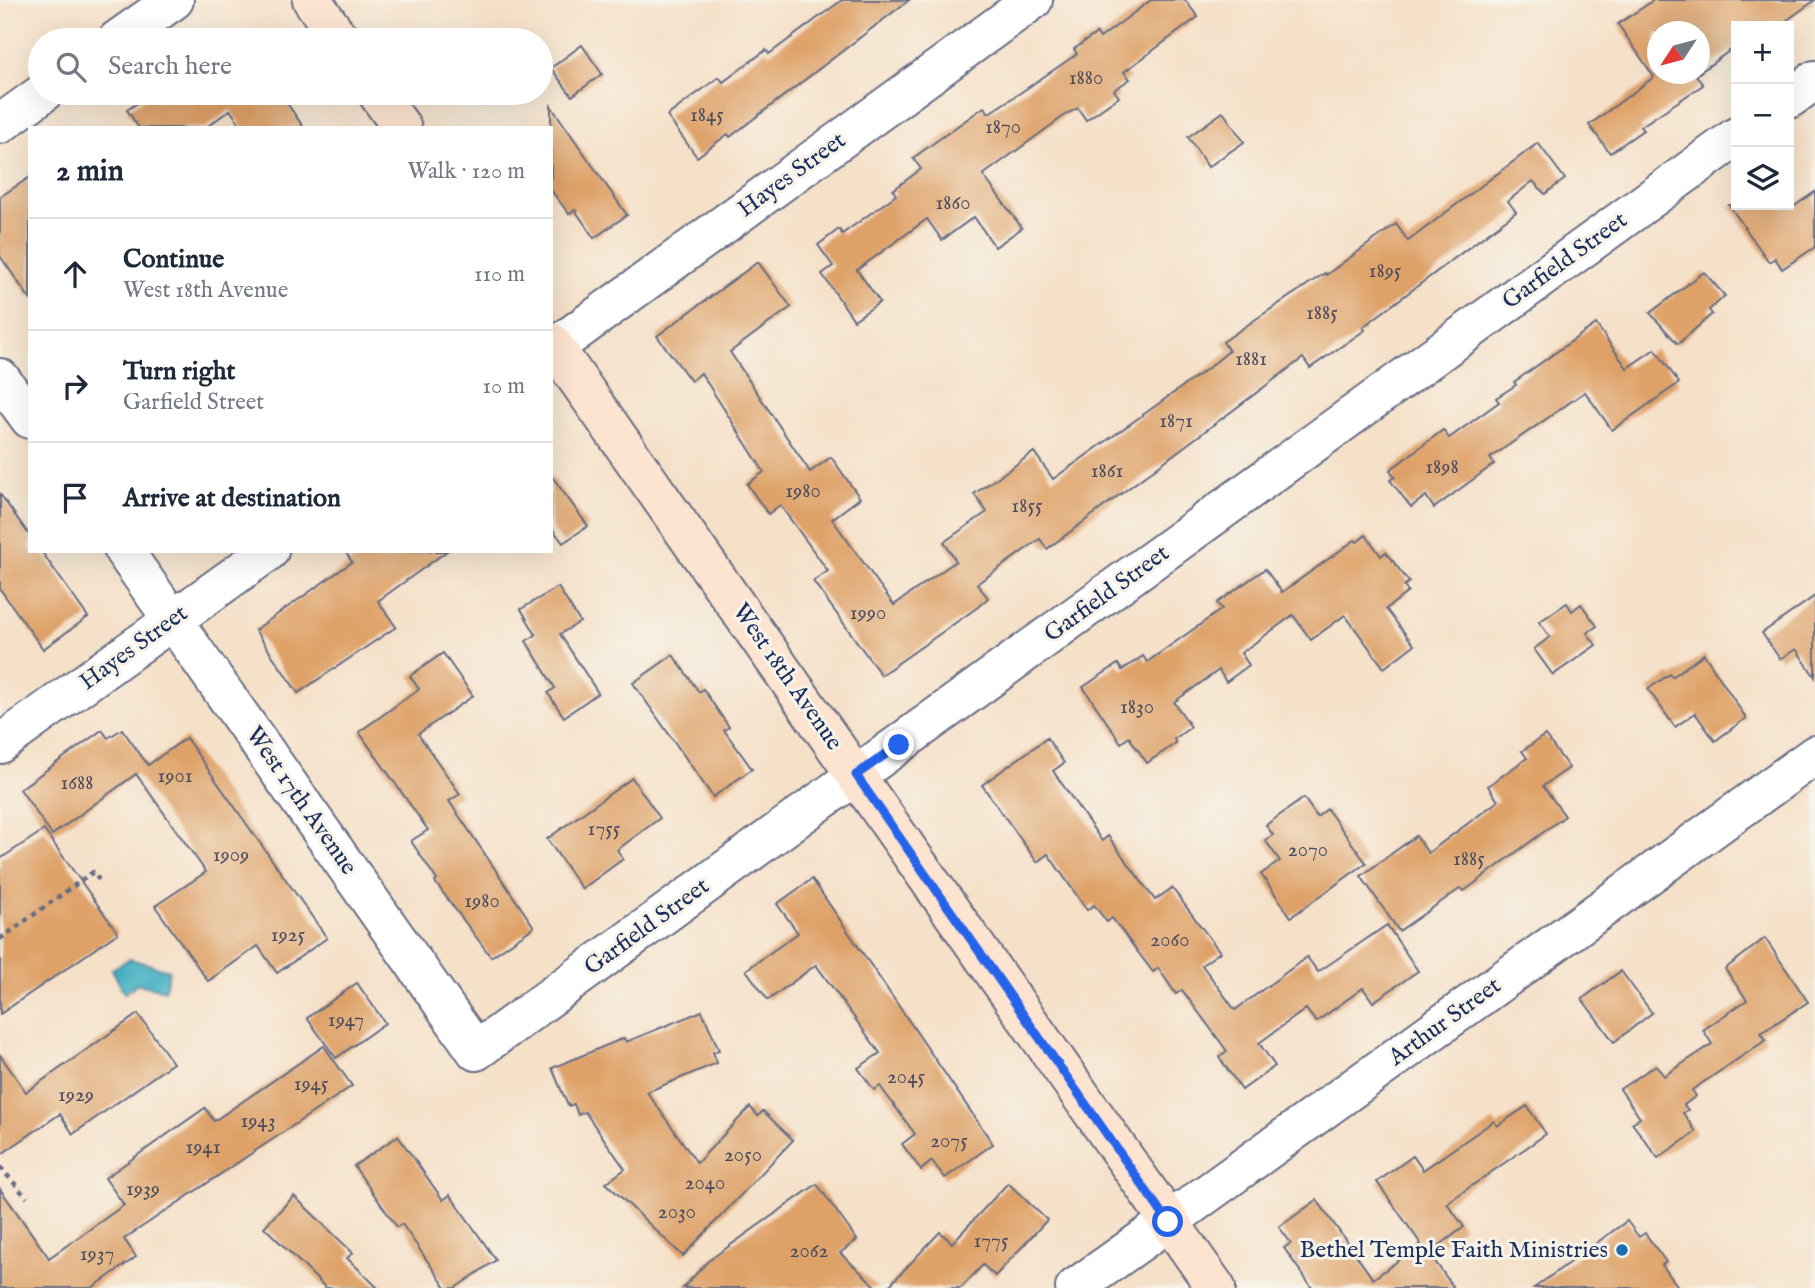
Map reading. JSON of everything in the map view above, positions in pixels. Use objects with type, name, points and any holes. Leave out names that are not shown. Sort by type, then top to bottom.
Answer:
[{"type":"main road","points":[[312,0],[332,28]]},
{"type":"main road","points":[[386,105],[401,126]]},
{"type":"main road","name":"West 18th Avenue","points":[[553,347],[1216,1288]]},
{"type":"street","points":[[134,28],[174,0]]},
{"type":"street","name":"Hayes Street","points":[[553,345],[1033,0]]},
{"type":"street","points":[[1794,95],[1815,80]]},
{"type":"street","points":[[0,124],[28,104]]},
{"type":"street","name":"Garfield Street","points":[[477,1051],[1731,141]]},
{"type":"street","points":[[0,378],[28,416]]},
{"type":"street","name":"West 17th Avenue","points":[[125,553],[477,1051]]},
{"type":"street","name":"Hayes Street","points":[[0,744],[266,553]]},
{"type":"street","name":"Arthur Street","points":[[1075,1288],[1815,755]]},
{"type":"path","points":[[0,939],[93,872],[99,880]]},
{"type":"path","points":[[0,1167],[27,1198]]},
{"type":"water","points":[[130,959],[169,970],[165,990],[138,984],[124,993],[112,969]]},
{"type":"building","points":[[842,0],[909,0],[730,137],[728,134],[697,157],[667,116],[719,77],[723,82],[766,50],[769,54]]},
{"type":"building","points":[[1151,0],[1185,0],[1198,17],[1124,72],[1130,79],[1114,90],[1119,97],[1086,120],[1078,108],[1068,113],[983,175],[1022,228],[995,247],[974,217],[942,240],[927,219],[857,270],[880,302],[854,320],[822,274],[833,266],[818,245],[839,229],[842,234],[896,195],[893,190],[921,169],[913,158],[984,107],[989,113],[1020,93],[1077,54],[1074,49],[1097,33],[1100,38]]},
{"type":"building","points":[[1654,0],[1815,0],[1786,21],[1731,21],[1731,50],[1710,65],[1710,21],[1647,21],[1647,67],[1618,24]]},
{"type":"building","points":[[582,45],[602,74],[572,96],[553,71],[553,67]]},
{"type":"building","points":[[1647,82],[1703,85],[1640,127],[1643,130],[1610,153],[1589,125]]},
{"type":"building","points":[[135,105],[288,105],[303,126],[242,126],[230,110],[208,126],[138,126],[127,110]]},
{"type":"building","points":[[551,106],[627,215],[594,238],[575,210],[569,214],[553,193]]},
{"type":"building","points":[[1223,112],[1244,142],[1208,167],[1188,137]]},
{"type":"building","points":[[1538,143],[1565,179],[1545,194],[1533,181],[1508,201],[1516,212],[1363,327],[1365,330],[1310,368],[1303,358],[1047,549],[1040,539],[977,584],[988,598],[881,675],[813,581],[828,571],[780,505],[768,514],[747,484],[764,472],[701,373],[691,381],[657,336],[758,262],[791,307],[730,352],[810,472],[831,457],[860,498],[832,519],[894,605],[956,561],[944,542],[987,512],[974,494],[1034,452],[1053,479],[1207,369],[1229,351],[1223,342],[1256,319],[1325,273],[1326,275],[1396,224],[1408,241]]},
{"type":"building","points":[[28,178],[28,296],[0,256],[0,197]]},
{"type":"building","points":[[1815,192],[1815,247],[1782,269],[1775,258],[1769,262],[1733,210],[1794,210],[1794,206]]},
{"type":"building","points":[[1704,272],[1725,296],[1709,310],[1712,314],[1678,344],[1650,313]]},
{"type":"building","points":[[1596,324],[1627,368],[1655,349],[1679,383],[1612,430],[1585,392],[1490,458],[1494,464],[1434,508],[1426,496],[1411,507],[1390,480],[1395,477],[1390,470],[1443,430],[1449,438],[1499,402],[1496,398],[1516,385],[1514,382]]},
{"type":"building","points":[[553,478],[588,526],[563,543],[553,530]]},
{"type":"building","points":[[0,494],[28,533],[28,553],[42,553],[88,617],[43,649],[0,589]]},
{"type":"building","points":[[1366,535],[1381,556],[1386,552],[1409,582],[1404,586],[1408,592],[1386,609],[1414,645],[1384,668],[1345,615],[1311,640],[1293,615],[1241,653],[1249,665],[1226,682],[1219,670],[1174,702],[1191,727],[1174,739],[1176,743],[1147,763],[1129,737],[1121,743],[1083,687],[1118,664],[1122,670],[1143,656],[1147,662],[1222,609],[1217,603],[1265,569],[1282,592]]},
{"type":"building","points":[[346,553],[444,553],[378,601],[396,627],[298,693],[255,630],[352,562]]},
{"type":"building","points":[[558,587],[580,622],[560,634],[598,693],[564,717],[548,693],[555,688],[526,641],[536,635],[521,609]]},
{"type":"building","points":[[1815,596],[1815,677],[1796,649],[1780,659],[1762,633]]},
{"type":"building","points":[[1567,603],[1572,611],[1581,604],[1597,626],[1587,633],[1596,645],[1553,675],[1534,649],[1550,637],[1539,622]]},
{"type":"building","points":[[443,653],[473,696],[418,734],[460,794],[449,801],[534,927],[491,957],[435,882],[437,880],[411,841],[428,830],[359,732],[419,689],[410,676]]},
{"type":"building","points":[[1704,654],[1746,718],[1715,741],[1695,713],[1675,727],[1648,689],[1670,674],[1672,677]]},
{"type":"building","points":[[673,655],[699,692],[703,689],[729,727],[724,730],[752,769],[713,797],[633,683]]},
{"type":"building","points":[[122,729],[148,765],[186,738],[327,938],[277,973],[258,946],[208,981],[155,906],[206,872],[136,774],[52,835],[20,789],[102,730],[108,738]]},
{"type":"building","points":[[1545,735],[1569,768],[1543,786],[1565,816],[1464,891],[1461,888],[1399,931],[1361,876],[1416,836],[1428,853],[1498,801],[1488,786],[1527,758],[1522,751]]},
{"type":"building","points":[[1047,738],[1064,763],[1053,771],[1102,841],[1108,836],[1155,900],[1172,888],[1220,952],[1202,965],[1235,1010],[1307,957],[1318,972],[1387,925],[1418,971],[1373,1002],[1363,988],[1316,1022],[1306,1009],[1259,1043],[1275,1066],[1242,1090],[1219,1057],[1227,1051],[1182,990],[1176,994],[1158,968],[1153,972],[1112,918],[1107,922],[1094,905],[1087,910],[1048,854],[1037,862],[982,785]]},
{"type":"building","points":[[632,778],[660,818],[617,850],[623,859],[582,889],[547,839]]},
{"type":"building","points":[[1304,798],[1317,817],[1327,809],[1366,863],[1291,917],[1261,874],[1280,861],[1265,840],[1273,835],[1266,825]]},
{"type":"building","points":[[44,830],[118,933],[0,1014],[0,859]]},
{"type":"building","points":[[812,879],[993,1144],[945,1178],[932,1161],[921,1170],[902,1144],[915,1134],[880,1086],[874,1090],[858,1068],[880,1053],[816,965],[768,1000],[746,970],[798,933],[777,904]]},
{"type":"building","points":[[1765,938],[1808,1002],[1761,1033],[1766,1040],[1692,1090],[1696,1096],[1684,1105],[1688,1110],[1683,1113],[1696,1132],[1658,1158],[1632,1123],[1640,1118],[1620,1089],[1656,1065],[1664,1076],[1712,1044],[1703,1030],[1747,1000],[1725,969]]},
{"type":"building","points":[[1621,971],[1652,1013],[1614,1042],[1582,999]]},
{"type":"building","points":[[357,983],[385,1023],[336,1058],[307,1018]]},
{"type":"building","points":[[702,1011],[719,1050],[713,1052],[717,1063],[647,1092],[697,1163],[750,1107],[758,1116],[763,1111],[793,1140],[683,1256],[606,1183],[625,1169],[585,1112],[578,1115],[574,1104],[568,1106],[552,1068],[624,1038],[626,1042]]},
{"type":"building","points":[[138,1014],[173,1063],[73,1134],[60,1114],[0,1155],[0,1055],[26,1092]]},
{"type":"building","points":[[324,1046],[352,1086],[124,1239],[136,1257],[92,1288],[0,1288],[0,1189],[49,1258],[124,1205],[105,1178],[205,1108],[214,1121]]},
{"type":"building","points":[[1527,1106],[1546,1134],[1447,1203],[1464,1227],[1429,1253],[1454,1288],[1312,1288],[1284,1248],[1291,1243],[1279,1227],[1317,1200],[1373,1279],[1421,1244],[1377,1182],[1413,1156],[1423,1170],[1494,1121],[1497,1126]]},
{"type":"building","points":[[398,1136],[443,1200],[450,1195],[496,1260],[455,1288],[446,1288],[402,1224],[397,1227],[354,1166]]},
{"type":"building","points":[[1008,1183],[1047,1220],[995,1276],[983,1265],[961,1288],[887,1288],[940,1232],[952,1243]]},
{"type":"building","points":[[817,1184],[857,1240],[840,1253],[878,1288],[683,1288],[708,1261]]},
{"type":"building","points":[[294,1196],[353,1253],[347,1258],[378,1288],[326,1288],[264,1227]]},
{"type":"building","name":"Bethel Temple Faith Ministries","points":[[1627,1221],[1639,1237],[1645,1233],[1666,1262],[1662,1265],[1679,1288],[1534,1288]]},
{"type":"place","name":"Bethel Temple Faith Ministries","points":[[1622,1250]]},
{"type":"route","points":[[899,745],[856,775],[1168,1222]]}]
